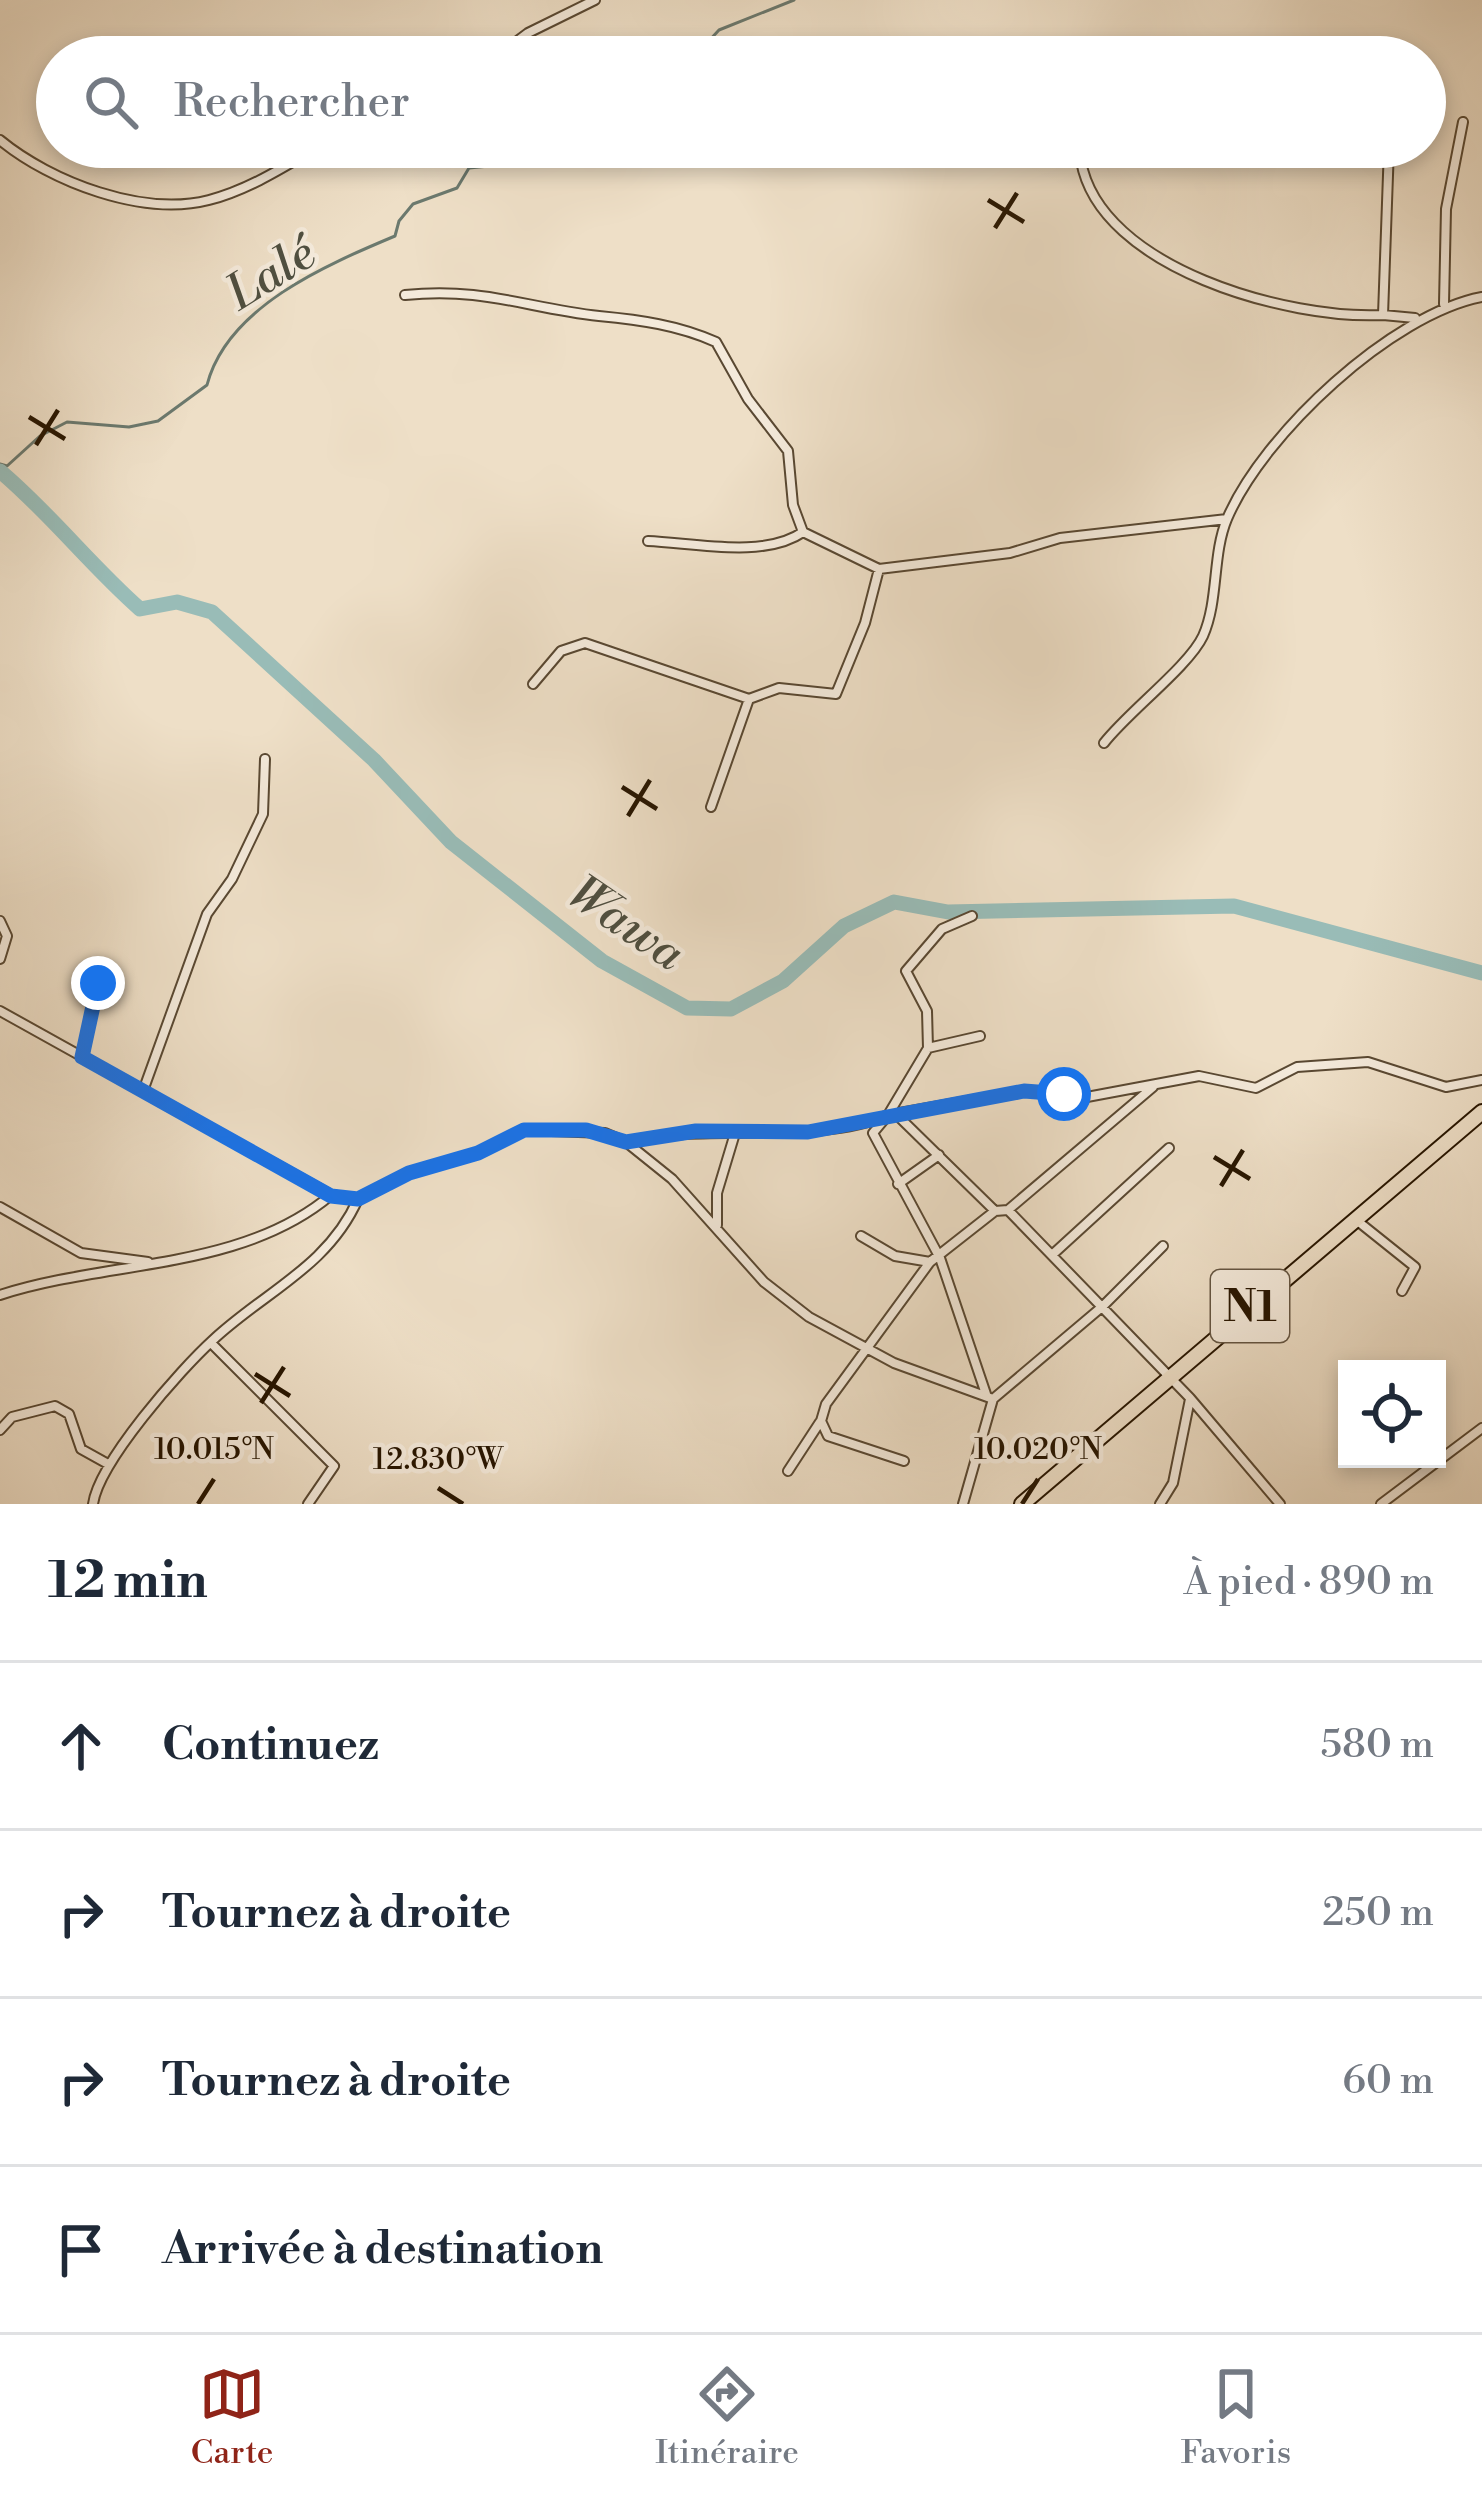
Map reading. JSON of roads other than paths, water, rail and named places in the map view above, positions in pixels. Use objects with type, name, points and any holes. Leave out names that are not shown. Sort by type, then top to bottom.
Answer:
[{"type":"highway","name":"N1","points":[[1022,1504],[1482,1112]]},
{"type":"street","points":[[524,36],[595,0]]},
{"type":"street","points":[[1444,305],[1446,209],[1463,122]]},
{"type":"street","points":[[0,140],[36,160]]},
{"type":"street","points":[[50,168],[118,196],[185,204],[282,168]]},
{"type":"street","points":[[1084,168],[1099,203],[1160,263],[1294,308],[1340,317],[1417,318]]},
{"type":"street","points":[[1383,315],[1388,168]]},
{"type":"street","points":[[405,295],[447,291],[510,296],[598,316],[630,316],[716,342],[748,399],[788,451],[794,505],[803,532],[879,569],[963,561],[1060,538],[1227,519]]},
{"type":"street","points":[[1104,743],[1202,638],[1227,519],[1258,467],[1322,397],[1417,318],[1444,305],[1482,297]]},
{"type":"street","points":[[648,542],[764,546],[789,542],[803,532]]},
{"type":"street","points":[[533,684],[561,651],[585,643],[749,699],[778,688],[836,694],[842,688],[879,569]]},
{"type":"street","points":[[711,807],[749,699]]},
{"type":"street","points":[[143,1091],[207,914],[232,879],[263,814],[265,759]]},
{"type":"street","points":[[963,1504],[989,1396],[936,1257],[872,1133],[893,1115],[928,1048],[927,1011],[910,987],[906,971],[942,929],[971,916]]},
{"type":"street","points":[[0,921],[7,947],[0,959]]},
{"type":"street","points":[[82,1057],[98,983]]},
{"type":"street","points":[[0,1011],[331,1196],[358,1199]]},
{"type":"street","points":[[928,1048],[980,1036]]},
{"type":"street","points":[[93,1504],[108,1464],[210,1342],[282,1291],[328,1246],[358,1199],[409,1173],[478,1153],[524,1130],[586,1130],[626,1142],[736,1130],[808,1132],[1024,1091],[1087,1097],[1199,1076],[1256,1088],[1297,1067],[1368,1062],[1446,1088],[1482,1080]]},
{"type":"street","points":[[788,1471],[834,1389],[936,1257],[995,1211],[1008,1210],[1156,1085]]},
{"type":"street","points":[[893,1115],[995,1211]]},
{"type":"street","points":[[717,1225],[717,1193],[736,1130]]},
{"type":"street","points":[[626,1142],[717,1225],[764,1282],[866,1350],[989,1396]]},
{"type":"street","points":[[1052,1255],[1169,1148]]},
{"type":"street","points":[[898,1184],[939,1155]]},
{"type":"street","points":[[0,1295],[157,1264],[303,1219],[331,1196]]},
{"type":"street","points":[[0,1207],[81,1253],[157,1264]]},
{"type":"street","points":[[1008,1210],[1190,1398],[1280,1504]]},
{"type":"street","points":[[1354,1218],[1415,1268],[1402,1291]]},
{"type":"street","points":[[861,1236],[896,1256],[936,1257]]},
{"type":"street","points":[[989,1396],[1103,1306],[1163,1246]]},
{"type":"street","points":[[210,1342],[257,1395],[325,1452],[334,1466],[308,1504]]},
{"type":"street","points":[[1160,1504],[1173,1483],[1190,1398]]},
{"type":"street","points":[[0,1430],[12,1417],[55,1406],[69,1414],[81,1449],[108,1464]]},
{"type":"street","points":[[820,1421],[828,1436],[904,1461]]},
{"type":"street","points":[[1381,1504],[1482,1428]]},
{"type":"waterway","name":"Lalé","points":[[713,36],[794,0]]},
{"type":"waterway","name":"Lalé","points":[[0,464],[7,466],[40,436],[67,422],[129,427],[158,421],[207,385],[218,357],[257,311],[310,275],[395,236],[399,221],[413,204],[457,188],[469,168]]},
{"type":"waterway","name":"Wawa","points":[[0,471],[140,609],[177,602],[212,612],[374,760],[451,842],[602,961],[687,1008],[731,1009],[783,981],[844,926],[894,902],[948,912],[1234,906],[1482,973]]}]
